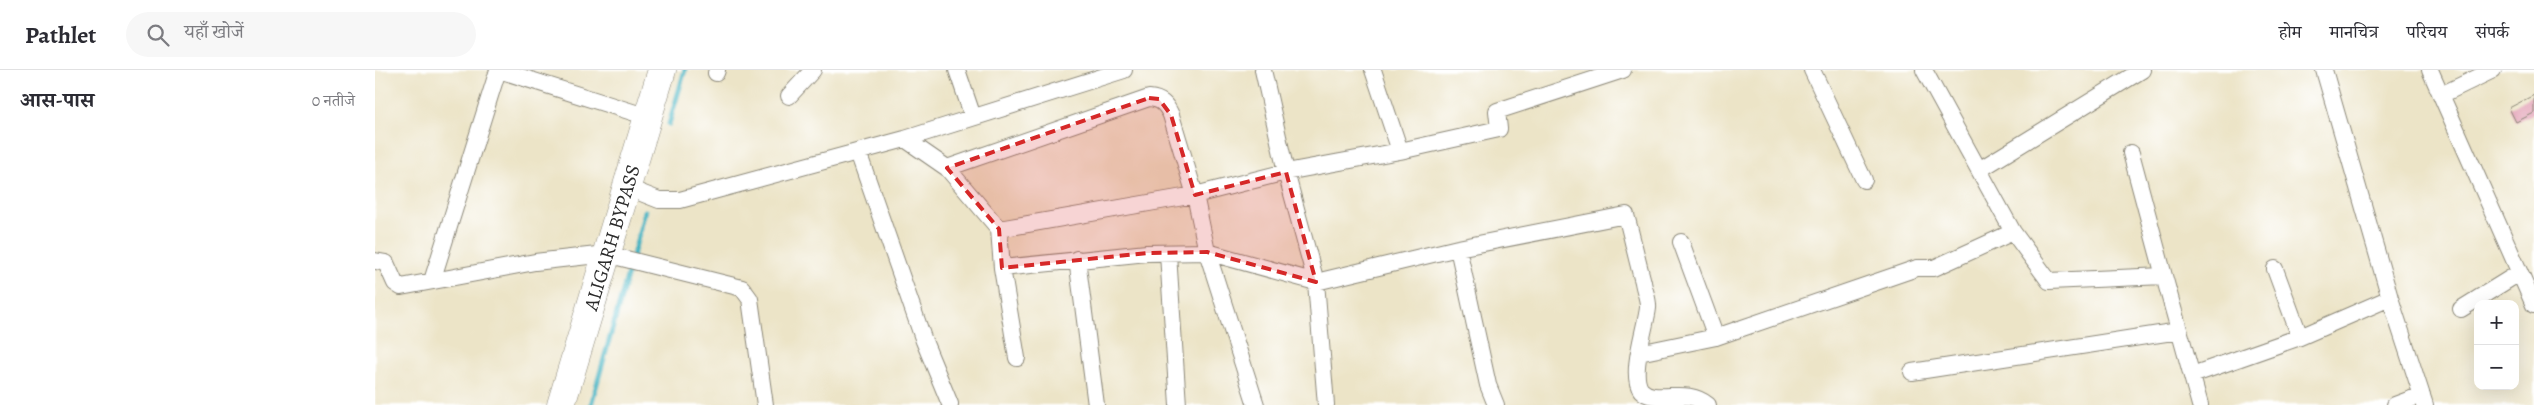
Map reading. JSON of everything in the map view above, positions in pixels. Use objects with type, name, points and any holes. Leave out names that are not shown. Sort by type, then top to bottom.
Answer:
[{"type":"highway","name":"ALIGARH BYPASS","points":[[561,405],[662,70]]},
{"type":"street","points":[[432,281],[498,70],[648,117]]},
{"type":"street","points":[[789,96],[813,70]]},
{"type":"street","points":[[957,70],[973,116]]},
{"type":"street","points":[[626,187],[659,200],[680,200],[905,139],[973,116],[1124,70]]},
{"type":"street","points":[[1263,70],[1286,172],[1316,282],[1326,405]]},
{"type":"street","points":[[1373,70],[1401,151]]},
{"type":"street","points":[[999,228],[1195,195],[1286,172],[1401,151],[1499,129],[1497,111],[1623,70]]},
{"type":"street","points":[[1812,70],[1864,180]]},
{"type":"street","points":[[1979,170],[2142,70]]},
{"type":"street","points":[[2323,70],[2390,298],[2424,400],[2395,405]]},
{"type":"street","points":[[2430,70],[2534,305]]},
{"type":"street","points":[[2441,95],[2493,70]]},
{"type":"street","points":[[1928,71],[2013,232],[2049,281],[2164,276]]},
{"type":"street","points":[[947,168],[1149,98],[1159,99],[1167,105],[1195,195],[1207,252],[1256,405]]},
{"type":"street","points":[[905,139],[947,168],[999,228],[1001,268],[1017,358]]},
{"type":"street","points":[[858,152],[924,341],[950,405]]},
{"type":"street","points":[[2131,153],[2200,405]]},
{"type":"street","points":[[1001,268],[1147,253],[1207,252],[1316,282],[1458,248],[1627,215],[1648,306],[1639,353],[1637,380],[1642,390],[1654,398],[1689,395],[1701,398],[1708,405]]},
{"type":"street","points":[[1639,353],[1715,337],[1917,268],[1934,268],[2013,232]]},
{"type":"street","points":[[1681,242],[1715,337]]},
{"type":"street","points":[[1458,248],[1488,385],[1496,405]]},
{"type":"street","points":[[375,262],[386,263],[395,283],[401,287],[561,258],[606,254],[736,286],[748,293],[765,405]]},
{"type":"street","points":[[1168,254],[1178,405]]},
{"type":"street","points":[[1077,259],[1095,405]]},
{"type":"street","points":[[2275,269],[2300,337]]},
{"type":"street","points":[[2461,309],[2519,274]]},
{"type":"street","points":[[2192,375],[2300,337],[2390,298]]},
{"type":"street","points":[[1912,372],[2179,331]]},
{"type":"highlighted area","points":[[1149,98],[1159,99],[1171,115],[1195,195],[1286,172],[1316,282],[1207,252],[1147,253],[1002,268],[999,229],[947,168]]},
{"type":"building","points":[[2534,95],[2534,113],[2516,122],[2509,108]]},
{"type":"waterway","points":[[669,124],[685,70]]},
{"type":"waterway","points":[[632,259],[645,211]]},
{"type":"waterway","points":[[591,405],[628,273]]}]
